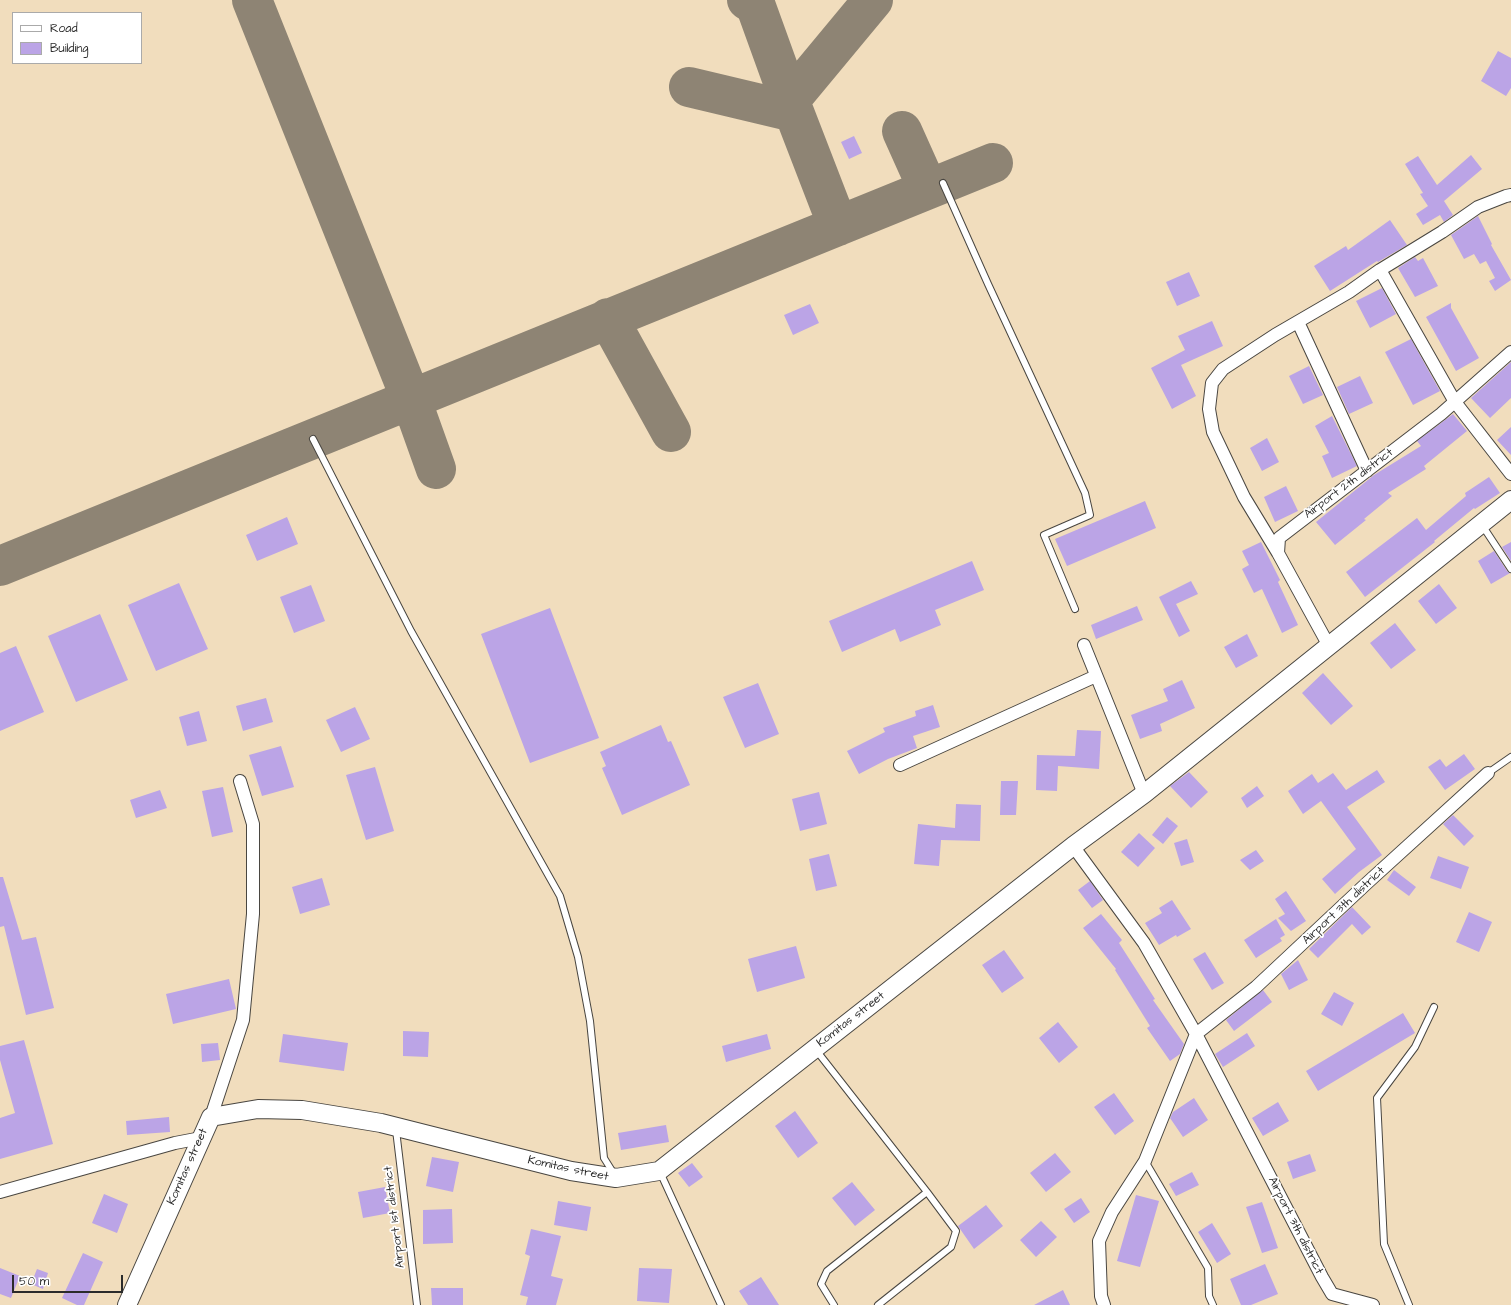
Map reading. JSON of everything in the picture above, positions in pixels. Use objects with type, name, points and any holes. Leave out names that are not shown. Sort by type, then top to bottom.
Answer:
[{"type":"main road","name":"Komitas street","points":[[128,1305],[211,1117],[258,1109],[302,1110],[381,1123],[571,1172],[616,1178],[659,1171],[1073,846],[1144,794],[1511,500]]},
{"type":"street","points":[[1329,646],[1278,553],[1244,497],[1213,432],[1209,410],[1212,383],[1223,369],[1349,292],[1380,270],[1442,232],[1478,207],[1506,196],[1511,196]]},
{"type":"street","points":[[1380,270],[1455,402],[1511,474]]},
{"type":"street","points":[[1298,322],[1366,471]]},
{"type":"street","name":"Airport 2th district","points":[[1278,553],[1279,538],[1455,402],[1511,352]]},
{"type":"street","points":[[1084,645],[1144,794]]},
{"type":"street","points":[[900,765],[1096,676]]},
{"type":"street","name":"Airport 3th district","points":[[1196,1034],[1256,987],[1488,773]]},
{"type":"street","points":[[211,1117],[243,1020],[253,914],[253,824],[240,781]]},
{"type":"street","name":"Airport 3th district","points":[[1073,846],[1144,943],[1196,1034],[1332,1294],[1373,1305]]},
{"type":"street","points":[[1104,1305],[1101,1296],[1099,1241],[1112,1212],[1145,1161],[1196,1034]]},
{"type":"street","points":[[0,1192],[175,1143],[201,1138]]},
{"type":"lane","points":[[943,183],[991,292],[1085,493],[1090,515],[1044,535],[1075,610]]},
{"type":"lane","points":[[313,439],[411,631],[560,896],[578,957],[590,1020],[604,1158],[616,1178]]},
{"type":"lane","points":[[1481,524],[1511,569]]},
{"type":"lane","points":[[1488,773],[1511,757]]},
{"type":"lane","points":[[1409,1305],[1384,1244],[1377,1098],[1415,1047],[1434,1007]]},
{"type":"lane","points":[[815,1049],[956,1231],[951,1247],[878,1305]]},
{"type":"lane","name":"Airport 1st district","points":[[396,1127],[417,1305]]},
{"type":"lane","points":[[1145,1161],[1208,1268],[1209,1296],[1213,1305]]},
{"type":"lane","points":[[659,1171],[721,1305]]},
{"type":"lane","points":[[834,1305],[822,1284],[823,1277],[827,1271],[927,1192]]},
{"type":"building","points":[[1498,51],[1511,58],[1511,88],[1506,96],[1481,81]]},
{"type":"building","points":[[854,136],[862,153],[849,159],[841,142]]},
{"type":"building","points":[[1471,155],[1482,169],[1444,201],[1453,215],[1444,222],[1440,215],[1423,225],[1416,214],[1428,206],[1420,194],[1423,193],[1405,164],[1418,156],[1437,185]]},
{"type":"building","points":[[1478,216],[1492,244],[1491,245],[1511,280],[1495,291],[1489,281],[1495,278],[1486,261],[1480,264],[1474,254],[1464,259],[1451,235]]},
{"type":"building","points":[[1390,220],[1407,245],[1378,262],[1377,261],[1330,291],[1314,266],[1346,246],[1348,250]]},
{"type":"building","points":[[1415,257],[1418,261],[1423,258],[1438,286],[1415,297],[1398,268]]},
{"type":"building","points":[[1189,272],[1200,296],[1177,306],[1166,282]]},
{"type":"building","points":[[1382,288],[1396,314],[1370,328],[1356,301]]},
{"type":"building","points":[[1451,303],[1451,308],[1479,358],[1456,371],[1426,317]]},
{"type":"building","points":[[810,304],[819,323],[793,335],[784,315]]},
{"type":"building","points":[[1212,321],[1223,346],[1181,365],[1196,396],[1172,409],[1151,368],[1185,350],[1178,336]]},
{"type":"building","points":[[1411,339],[1440,391],[1413,405],[1385,352]]},
{"type":"building","points":[[1511,362],[1511,398],[1490,418],[1471,398]]},
{"type":"building","points":[[1309,366],[1323,395],[1303,404],[1289,376]]},
{"type":"building","points":[[1360,376],[1373,403],[1349,414],[1337,387]]},
{"type":"building","points":[[1453,414],[1467,431],[1424,466],[1426,469],[1388,493],[1392,496],[1364,519],[1366,520],[1335,545],[1316,522],[1374,475],[1421,446],[1417,441]]},
{"type":"building","points":[[1332,416],[1357,466],[1332,478],[1322,456],[1329,453],[1315,426]]},
{"type":"building","points":[[1511,427],[1511,455],[1497,440]]},
{"type":"building","points":[[1267,438],[1279,462],[1262,471],[1250,448]]},
{"type":"building","points":[[1489,477],[1500,493],[1475,509],[1474,508],[1434,541],[1435,542],[1365,597],[1346,572],[1417,518],[1426,530],[1466,496],[1465,493]]},
{"type":"building","points":[[1286,486],[1298,511],[1275,522],[1264,497]]},
{"type":"building","points":[[1145,501],[1156,528],[1067,566],[1055,539]]},
{"type":"building","points":[[287,517],[298,544],[257,561],[246,535]]},
{"type":"building","points":[[1261,542],[1280,580],[1278,582],[1298,625],[1282,633],[1262,589],[1254,593],[1242,569],[1249,565],[1242,551]]},
{"type":"building","points":[[1511,542],[1511,561],[1502,547]]},
{"type":"building","points":[[1494,551],[1507,571],[1510,573],[1491,584],[1478,561]]},
{"type":"building","points":[[972,561],[984,590],[935,610],[941,625],[900,642],[895,629],[842,652],[829,621]]},
{"type":"building","points":[[1191,581],[1198,594],[1176,604],[1190,631],[1179,637],[1159,597]]},
{"type":"building","points":[[179,583],[208,649],[156,671],[128,605]]},
{"type":"building","points":[[1439,584],[1457,608],[1436,624],[1418,601]]},
{"type":"building","points":[[311,585],[325,621],[294,633],[280,597]]},
{"type":"building","points":[[1137,606],[1143,620],[1096,639],[1091,625]]},
{"type":"building","points":[[550,608],[599,738],[530,763],[481,634]]},
{"type":"building","points":[[100,614],[128,680],[76,702],[48,636]]},
{"type":"building","points":[[1395,623],[1416,650],[1391,669],[1370,643]]},
{"type":"building","points":[[1247,634],[1258,656],[1236,668],[1224,647]]},
{"type":"building","points":[[16,646],[44,712],[0,731],[0,653]]},
{"type":"building","points":[[1323,673],[1353,706],[1331,725],[1302,693]]},
{"type":"building","points":[[1182,680],[1195,708],[1160,724],[1162,731],[1140,739],[1131,715],[1168,701],[1163,689]]},
{"type":"building","points":[[758,683],[779,734],[745,748],[723,697]]},
{"type":"building","points":[[266,698],[273,722],[243,731],[236,706]]},
{"type":"building","points":[[933,705],[940,727],[913,736],[917,748],[888,759],[859,774],[847,751],[885,732],[883,728],[916,716],[915,711]]},
{"type":"building","points":[[355,707],[370,739],[341,752],[326,720]]},
{"type":"building","points":[[199,711],[207,741],[187,746],[179,717]]},
{"type":"building","points":[[661,725],[668,742],[671,741],[690,785],[622,815],[602,768],[606,766],[600,752]]},
{"type":"building","points":[[1077,730],[1101,731],[1099,769],[1058,766],[1057,791],[1036,790],[1037,755],[1075,756]]},
{"type":"building","points":[[281,746],[294,787],[262,796],[249,755]]},
{"type":"building","points":[[1464,754],[1475,769],[1445,790],[1428,767],[1440,759],[1446,767]]},
{"type":"building","points":[[375,767],[394,831],[366,840],[346,775]]},
{"type":"building","points":[[1377,770],[1385,782],[1347,807],[1382,855],[1359,872],[1335,894],[1322,879],[1356,849],[1321,801],[1303,814],[1288,791],[1312,774],[1318,783],[1333,773],[1346,790]]},
{"type":"building","points":[[1189,772],[1208,792],[1191,808],[1170,786]]},
{"type":"building","points":[[1001,781],[1018,781],[1016,815],[1000,815]]},
{"type":"building","points":[[1257,786],[1264,796],[1247,808],[1241,798]]},
{"type":"building","points":[[223,787],[233,832],[212,837],[202,791]]},
{"type":"building","points":[[160,790],[167,808],[136,818],[130,800]]},
{"type":"building","points":[[819,792],[827,824],[800,831],[792,799]]},
{"type":"building","points":[[956,804],[981,805],[980,841],[941,840],[939,866],[914,864],[918,824],[955,828]]},
{"type":"building","points":[[1453,815],[1474,836],[1464,846],[1443,824]]},
{"type":"building","points":[[1167,817],[1178,826],[1163,844],[1152,835]]},
{"type":"building","points":[[1139,833],[1155,848],[1138,867],[1121,852]]},
{"type":"building","points":[[1187,839],[1194,862],[1181,866],[1174,843]]},
{"type":"building","points":[[1256,850],[1264,861],[1250,870],[1240,860]]},
{"type":"building","points":[[829,854],[837,886],[816,891],[809,859]]},
{"type":"building","points":[[1438,856],[1469,867],[1461,889],[1430,878]]},
{"type":"building","points":[[1394,870],[1416,887],[1409,896],[1387,880]]},
{"type":"building","points":[[0,877],[3,877],[22,940],[36,937],[54,1008],[26,1015],[4,926],[0,927]]},
{"type":"building","points":[[322,878],[330,905],[300,914],[292,887]]},
{"type":"building","points":[[1090,881],[1103,900],[1092,908],[1078,890]]},
{"type":"building","points":[[1286,891],[1306,921],[1291,931],[1278,918],[1285,914],[1275,899]]},
{"type":"building","points":[[1172,900],[1191,929],[1177,937],[1176,935],[1159,945],[1145,923],[1162,913],[1159,908]]},
{"type":"building","points":[[1352,907],[1371,927],[1362,935],[1352,924],[1318,958],[1309,949]]},
{"type":"building","points":[[1469,912],[1492,922],[1479,952],[1456,942]]},
{"type":"building","points":[[1101,914],[1122,940],[1119,943],[1155,999],[1153,1000],[1184,1044],[1180,1054],[1170,1061],[1147,1028],[1150,1026],[1115,970],[1116,969],[1083,928]]},
{"type":"building","points":[[1276,919],[1285,935],[1280,938],[1282,941],[1256,958],[1244,940]]},
{"type":"building","points":[[796,946],[805,978],[757,992],[748,959]]},
{"type":"building","points":[[1004,950],[1024,978],[1002,993],[982,965]]},
{"type":"building","points":[[1205,952],[1224,983],[1212,990],[1193,959]]},
{"type":"building","points":[[1298,960],[1308,980],[1289,990],[1281,974]]},
{"type":"building","points":[[229,979],[236,1009],[173,1024],[166,994]]},
{"type":"building","points":[[1263,990],[1272,1002],[1234,1031],[1226,1020]]},
{"type":"building","points":[[1334,992],[1354,1003],[1342,1026],[1321,1014]]},
{"type":"building","points":[[1403,1013],[1415,1033],[1318,1091],[1306,1071]]},
{"type":"building","points":[[1058,1022],[1078,1047],[1059,1063],[1039,1038]]},
{"type":"building","points":[[403,1031],[429,1032],[428,1057],[403,1056]]},
{"type":"building","points":[[1247,1033],[1255,1046],[1223,1067],[1215,1054]]},
{"type":"building","points":[[283,1034],[348,1043],[344,1071],[279,1062]]},
{"type":"building","points":[[767,1034],[771,1049],[726,1062],[722,1046]]},
{"type":"building","points":[[24,1040],[53,1144],[0,1159],[0,1118],[15,1113],[0,1060],[0,1046]]},
{"type":"building","points":[[218,1043],[220,1060],[202,1062],[201,1044]]},
{"type":"building","points":[[1114,1093],[1134,1121],[1115,1135],[1094,1107]]},
{"type":"building","points":[[1194,1098],[1208,1120],[1183,1137],[1170,1118],[1173,1112]]},
{"type":"building","points":[[1278,1102],[1289,1121],[1263,1136],[1252,1118]]},
{"type":"building","points":[[795,1111],[818,1143],[798,1158],[775,1126]]},
{"type":"building","points":[[169,1117],[170,1132],[127,1135],[126,1121]]},
{"type":"building","points":[[666,1125],[669,1142],[621,1150],[618,1133]]},
{"type":"building","points":[[1055,1153],[1071,1172],[1046,1192],[1030,1173]]},
{"type":"building","points":[[1310,1154],[1316,1171],[1293,1179],[1287,1162]]},
{"type":"building","points":[[432,1157],[459,1162],[453,1192],[426,1186]]},
{"type":"building","points":[[692,1163],[703,1177],[689,1187],[678,1173]]},
{"type":"building","points":[[1192,1172],[1199,1185],[1176,1196],[1169,1184]]},
{"type":"building","points":[[852,1182],[875,1210],[855,1226],[832,1198]]},
{"type":"building","points":[[385,1187],[390,1213],[363,1218],[358,1192]]},
{"type":"building","points":[[104,1194],[128,1204],[117,1233],[92,1223]]},
{"type":"building","points":[[1136,1195],[1159,1201],[1140,1267],[1117,1261]]},
{"type":"building","points":[[1081,1198],[1090,1212],[1074,1223],[1064,1209]]},
{"type":"building","points":[[558,1201],[591,1207],[587,1231],[554,1225]]},
{"type":"building","points":[[1262,1202],[1278,1248],[1262,1253],[1246,1207]]},
{"type":"building","points":[[986,1205],[1003,1226],[974,1249],[958,1226]]},
{"type":"building","points":[[452,1209],[453,1243],[423,1244],[423,1210]]},
{"type":"building","points":[[1041,1221],[1057,1237],[1036,1257],[1020,1240]]},
{"type":"building","points":[[1212,1223],[1231,1254],[1217,1263],[1198,1232]]},
{"type":"building","points":[[531,1229],[561,1236],[551,1276],[563,1279],[556,1305],[526,1305],[528,1297],[520,1295],[530,1256],[525,1254]]},
{"type":"building","points":[[83,1253],[103,1262],[84,1305],[77,1305],[62,1298]]},
{"type":"building","points":[[1265,1264],[1278,1294],[1251,1305],[1241,1305],[1230,1279]]},
{"type":"building","points":[[0,1268],[20,1276],[11,1298],[0,1294]]},
{"type":"building","points":[[639,1268],[672,1269],[669,1303],[637,1301]]},
{"type":"building","points":[[37,1269],[48,1273],[43,1289],[31,1284]]},
{"type":"building","points":[[761,1277],[779,1305],[748,1305],[739,1291]]},
{"type":"building","points":[[431,1288],[463,1288],[463,1305],[432,1305]]},
{"type":"building","points":[[1063,1290],[1070,1305],[1034,1305]]},
{"type":"taxiway","points":[[252,0],[411,399],[436,469]]},
{"type":"taxiway","points":[[747,0],[755,4],[794,112],[838,226]]},
{"type":"taxiway","points":[[790,100],[873,0]]},
{"type":"taxiway","points":[[689,87],[794,112]]},
{"type":"taxiway","points":[[902,131],[928,189]]},
{"type":"taxiway","points":[[0,566],[993,163]]},
{"type":"taxiway","points":[[608,318],[671,432]]}]
